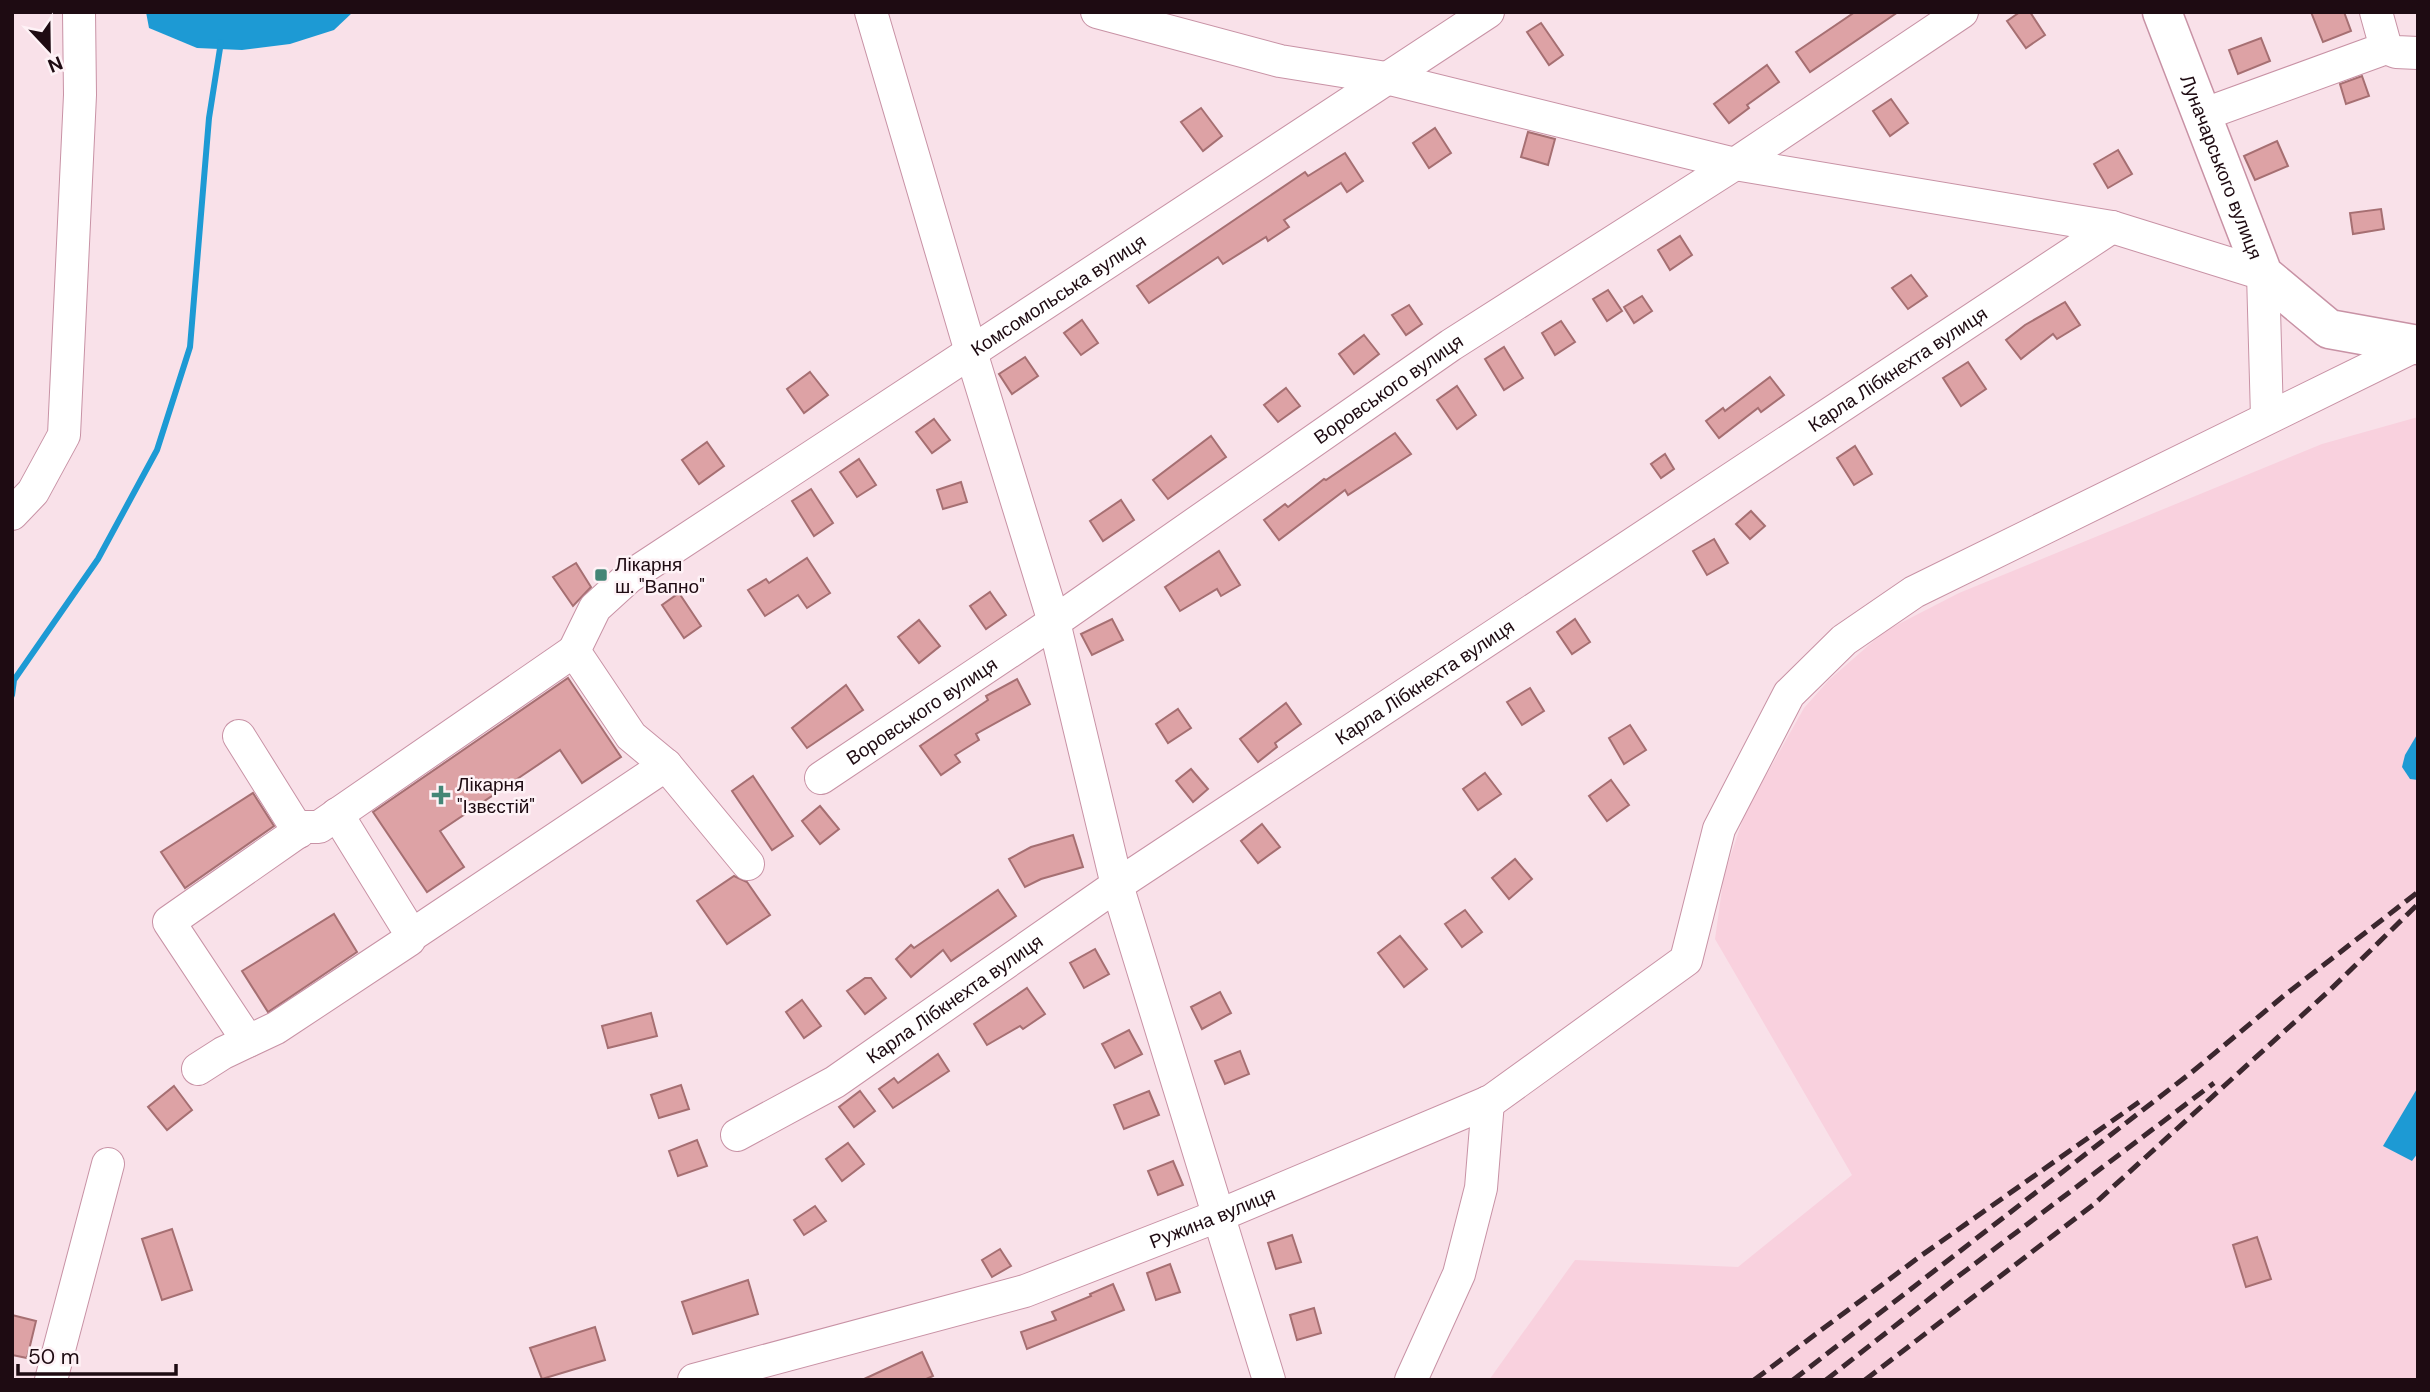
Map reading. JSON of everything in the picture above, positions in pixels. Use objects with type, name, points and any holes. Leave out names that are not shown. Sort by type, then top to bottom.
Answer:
[{"type":"main road","name":"Луначарського вулиця","points":[[2162,12],[2263,274],[2329,330],[2418,345]]},
{"type":"street","points":[[12,514],[33,492],[64,435],[80,94],[79,12]]},
{"type":"street","points":[[871,12],[1054,622],[1117,885],[1269,1380]]},
{"type":"street","points":[[1097,12],[1280,61],[1386,78],[1735,164],[2112,227],[2263,274],[2267,418],[2418,345]]},
{"type":"street","name":"Комсомольська вулиця","points":[[574,652],[595,608],[629,577],[1488,12]]},
{"type":"street","name":"Воровського вулиця","points":[[821,778],[1054,622],[1451,345],[1735,164],[1962,12]]},
{"type":"street","points":[[2376,12],[2386,48]]},
{"type":"street","points":[[2202,115],[2386,48],[2396,52],[2418,53]]},
{"type":"street","name":"Карла Лібкнехта вулиця","points":[[737,1135],[835,1082],[1117,885],[2112,227]]},
{"type":"street","name":"Ружина вулиця","points":[[694,1380],[1025,1291],[1220,1215],[1488,1102],[1686,960],[1719,829],[1789,694],[1844,640],[1914,592],[2267,418]]},
{"type":"street","points":[[248,1041],[169,922],[305,827],[319,827],[574,652],[631,736],[666,765],[748,864]]},
{"type":"street","points":[[239,736],[299,832]]},
{"type":"street","points":[[409,937],[666,765]]},
{"type":"street","points":[[198,1069],[223,1053],[276,1028],[410,940],[408,929],[337,814]]},
{"type":"street","points":[[1411,1380],[1459,1274],[1481,1188],[1488,1102]]},
{"type":"street","points":[[51,1380],[108,1164]]},
{"type":"shaded area","points":[[2418,417],[2418,1380],[1489,1380],[1575,1260],[1738,1267],[1852,1175],[1715,939],[1724,875],[1745,813],[1804,708],[1829,680],[1885,631],[1959,593],[2322,444]]},
{"type":"water","points":[[146,12],[353,12],[334,30],[290,44],[242,50],[197,48],[149,28]]},
{"type":"water","points":[[2418,733],[2418,780],[2410,779],[2402,767],[2405,755]]},
{"type":"water","points":[[2418,1087],[2418,1153],[2412,1161],[2383,1146]]},
{"type":"building","points":[[1855,12],[1898,12],[1810,72],[1796,52]]},
{"type":"building","points":[[2020,12],[2030,12],[2045,35],[2026,48],[2007,21]]},
{"type":"building","points":[[2311,12],[2344,12],[2351,31],[2323,42]]},
{"type":"building","points":[[1541,23],[1563,55],[1549,65],[1527,32]]},
{"type":"building","points":[[2261,38],[2270,61],[2238,74],[2229,50]]},
{"type":"building","points":[[1767,65],[1779,82],[1747,105],[1749,108],[1729,123],[1714,104]]},
{"type":"building","points":[[2362,76],[2369,96],[2346,104],[2340,84]]},
{"type":"building","points":[[1891,99],[1908,123],[1890,136],[1873,111]]},
{"type":"building","points":[[1201,108],[1222,136],[1203,151],[1181,122]]},
{"type":"building","points":[[1435,128],[1451,153],[1429,168],[1413,143]]},
{"type":"building","points":[[1528,132],[1555,139],[1548,165],[1521,157]]},
{"type":"building","points":[[2277,141],[2288,166],[2255,180],[2244,156]]},
{"type":"building","points":[[2118,150],[2132,174],[2108,188],[2094,164]]},
{"type":"building","points":[[1345,153],[1363,181],[1347,192],[1341,183],[1284,220],[1289,227],[1268,241],[1266,237],[1223,264],[1218,257],[1149,303],[1137,286],[1305,172],[1308,176]]},
{"type":"building","points":[[2381,209],[2384,229],[2353,234],[2350,213]]},
{"type":"building","points":[[1680,236],[1692,255],[1670,270],[1658,250]]},
{"type":"building","points":[[1911,275],[1927,296],[1908,309],[1892,288]]},
{"type":"building","points":[[1608,290],[1622,311],[1607,321],[1593,299]]},
{"type":"building","points":[[1642,296],[1652,311],[1634,323],[1624,307]]},
{"type":"building","points":[[2065,302],[2080,325],[2057,339],[2053,334],[2021,359],[2006,340],[2025,325]]},
{"type":"building","points":[[1409,305],[1422,324],[1406,335],[1392,315]]},
{"type":"building","points":[[1082,320],[1098,343],[1081,355],[1064,333]]},
{"type":"building","points":[[1561,321],[1575,342],[1555,355],[1542,333]]},
{"type":"building","points":[[1364,335],[1379,354],[1354,374],[1339,354]]},
{"type":"building","points":[[1504,347],[1523,378],[1504,390],[1485,359]]},
{"type":"building","points":[[1025,357],[1038,376],[1012,394],[999,374]]},
{"type":"building","points":[[1968,362],[1986,389],[1961,406],[1943,378]]},
{"type":"building","points":[[810,372],[828,395],[804,413],[787,389]]},
{"type":"building","points":[[1770,377],[1784,395],[1761,412],[1758,408],[1719,438],[1706,421],[1723,408],[1725,411]]},
{"type":"building","points":[[1457,386],[1476,415],[1457,429],[1437,400]]},
{"type":"building","points":[[1286,388],[1300,406],[1278,422],[1264,405]]},
{"type":"building","points":[[934,419],[950,440],[932,453],[916,432]]},
{"type":"building","points":[[1395,433],[1411,454],[1348,495],[1345,490],[1279,540],[1264,520],[1285,504],[1288,507],[1324,479]]},
{"type":"building","points":[[1211,436],[1226,457],[1168,499],[1153,480]]},
{"type":"building","points":[[707,442],[724,466],[699,484],[682,460]]},
{"type":"building","points":[[1855,446],[1872,474],[1854,485],[1837,458]]},
{"type":"building","points":[[1665,454],[1674,469],[1661,478],[1651,464]]},
{"type":"building","points":[[859,459],[876,485],[857,497],[840,472]]},
{"type":"building","points":[[961,482],[967,502],[943,509],[937,490]]},
{"type":"building","points":[[811,489],[833,523],[814,536],[792,501]]},
{"type":"building","points":[[1121,500],[1134,520],[1103,541],[1090,521]]},
{"type":"building","points":[[1751,511],[1765,526],[1750,539],[1736,524]]},
{"type":"building","points":[[1714,539],[1728,563],[1707,575],[1693,551]]},
{"type":"building","points":[[1219,551],[1240,585],[1221,596],[1217,589],[1180,611],[1165,587]]},
{"type":"building","points":[[807,558],[830,593],[807,608],[798,595],[765,616],[748,590],[766,579],[769,583]]},
{"type":"building","points":[[576,563],[591,587],[573,606],[553,577]]},
{"type":"building","points":[[990,592],[1006,615],[986,629],[970,606]]},
{"type":"building","points":[[679,593],[701,626],[684,638],[662,605]]},
{"type":"building","points":[[1112,619],[1123,640],[1092,655],[1081,634]]},
{"type":"building","points":[[1575,619],[1590,642],[1572,654],[1557,632]]},
{"type":"building","points":[[919,620],[940,646],[919,663],[898,637]]},
{"type":"building","name":"Лікарня \"Ізвєстій\"","points":[[568,678],[621,757],[582,783],[560,750],[440,831],[464,867],[427,892],[373,812]]},
{"type":"building","points":[[1017,679],[1030,704],[976,734],[979,740],[955,755],[960,762],[941,775],[920,746],[988,700],[986,696]]},
{"type":"building","points":[[846,685],[863,710],[807,748],[792,728]]},
{"type":"building","points":[[1530,688],[1544,711],[1522,725],[1507,702]]},
{"type":"building","points":[[1286,703],[1301,724],[1275,743],[1277,747],[1258,762],[1240,739]]},
{"type":"building","points":[[1178,709],[1191,728],[1168,743],[1156,724]]},
{"type":"building","points":[[1630,725],[1646,750],[1624,764],[1609,738]]},
{"type":"building","points":[[1191,769],[1208,789],[1193,802],[1176,781]]},
{"type":"building","points":[[1485,773],[1501,794],[1478,810],[1463,789]]},
{"type":"building","points":[[753,776],[793,836],[772,850],[732,791]]},
{"type":"building","points":[[1611,780],[1629,805],[1607,821],[1589,796]]},
{"type":"building","points":[[253,793],[274,826],[185,888],[161,852]]},
{"type":"building","points":[[820,806],[839,829],[820,844],[802,821]]},
{"type":"building","points":[[1262,824],[1280,847],[1258,863],[1241,841]]},
{"type":"building","points":[[1073,835],[1083,867],[1041,879],[1025,887],[1009,859],[1031,847]]},
{"type":"building","points":[[1515,859],[1532,879],[1509,899],[1492,878]]},
{"type":"building","points":[[734,876],[747,882],[770,915],[727,944],[697,901]]},
{"type":"building","points":[[998,890],[1016,916],[951,961],[943,950],[911,977],[896,959],[911,945],[914,948]]},
{"type":"building","points":[[1465,910],[1482,932],[1462,947],[1445,924]]},
{"type":"building","points":[[334,914],[357,952],[268,1012],[242,971]]},
{"type":"building","points":[[1400,936],[1427,969],[1404,987],[1378,953]]},
{"type":"building","points":[[1095,949],[1109,974],[1084,988],[1070,963]]},
{"type":"building","points":[[865,978],[871,978],[886,998],[865,1014],[847,991]]},
{"type":"building","points":[[1027,988],[1045,1014],[1023,1029],[1020,1026],[987,1045],[974,1024]]},
{"type":"building","points":[[1220,992],[1231,1013],[1202,1029],[1191,1007]]},
{"type":"building","points":[[802,1000],[821,1026],[804,1038],[786,1012]]},
{"type":"building","points":[[651,1013],[657,1036],[608,1048],[602,1026]]},
{"type":"building","points":[[1129,1030],[1142,1054],[1115,1068],[1102,1044]]},
{"type":"building","points":[[1240,1051],[1249,1074],[1225,1084],[1215,1061]]},
{"type":"building","points":[[938,1054],[949,1071],[893,1108],[879,1089],[894,1078],[898,1083]]},
{"type":"building","points":[[681,1085],[689,1109],[659,1118],[651,1095]]},
{"type":"building","points":[[174,1086],[192,1110],[167,1130],[148,1107]]},
{"type":"building","points":[[860,1091],[875,1111],[854,1127],[839,1107]]},
{"type":"building","points":[[1149,1091],[1159,1115],[1124,1129],[1114,1105]]},
{"type":"building","points":[[697,1140],[707,1166],[678,1176],[669,1151]]},
{"type":"building","points":[[848,1143],[864,1164],[842,1181],[826,1159]]},
{"type":"building","points":[[1173,1161],[1183,1185],[1158,1195],[1148,1171]]},
{"type":"building","points":[[815,1206],[826,1221],[804,1235],[794,1220]]},
{"type":"building","points":[[172,1229],[192,1290],[162,1300],[142,1239]]},
{"type":"building","points":[[1292,1235],[1301,1262],[1276,1269],[1268,1243]]},
{"type":"building","points":[[2257,1237],[2271,1279],[2246,1287],[2233,1245]]},
{"type":"building","points":[[1000,1249],[1011,1266],[992,1277],[982,1260]]},
{"type":"building","points":[[1170,1264],[1180,1292],[1156,1300],[1147,1273]]},
{"type":"building","points":[[748,1280],[758,1314],[693,1334],[682,1302]]},
{"type":"building","points":[[1113,1284],[1124,1310],[1027,1349],[1021,1332],[1056,1320],[1052,1312]]},
{"type":"building","points":[[1314,1308],[1321,1333],[1297,1340],[1290,1315]]},
{"type":"building","points":[[12,1315],[36,1321],[27,1358],[12,1355]]},
{"type":"building","points":[[595,1327],[605,1360],[542,1379],[530,1348]]},
{"type":"building","points":[[922,1352],[933,1376],[924,1380],[862,1380]]},
{"type":"waterway","points":[[12,695],[14,680],[98,559],[157,450],[190,347],[209,118],[221,42]]},
{"type":"railway","points":[[1793,1380],[2192,1072],[2286,994],[2418,892]]},
{"type":"railway","points":[[1865,1380],[2093,1205],[2331,989],[2418,904]]},
{"type":"railway","points":[[1826,1380],[2214,1083]]},
{"type":"railway","points":[[1754,1380],[1922,1255],[2139,1102]]},
{"type":"place","name":"Лікарня ш. \"Вапно\"","points":[[601,575]]},
{"type":"place","name":"Лікарня \"Ізвєстій\"","points":[[441,795]]}]
